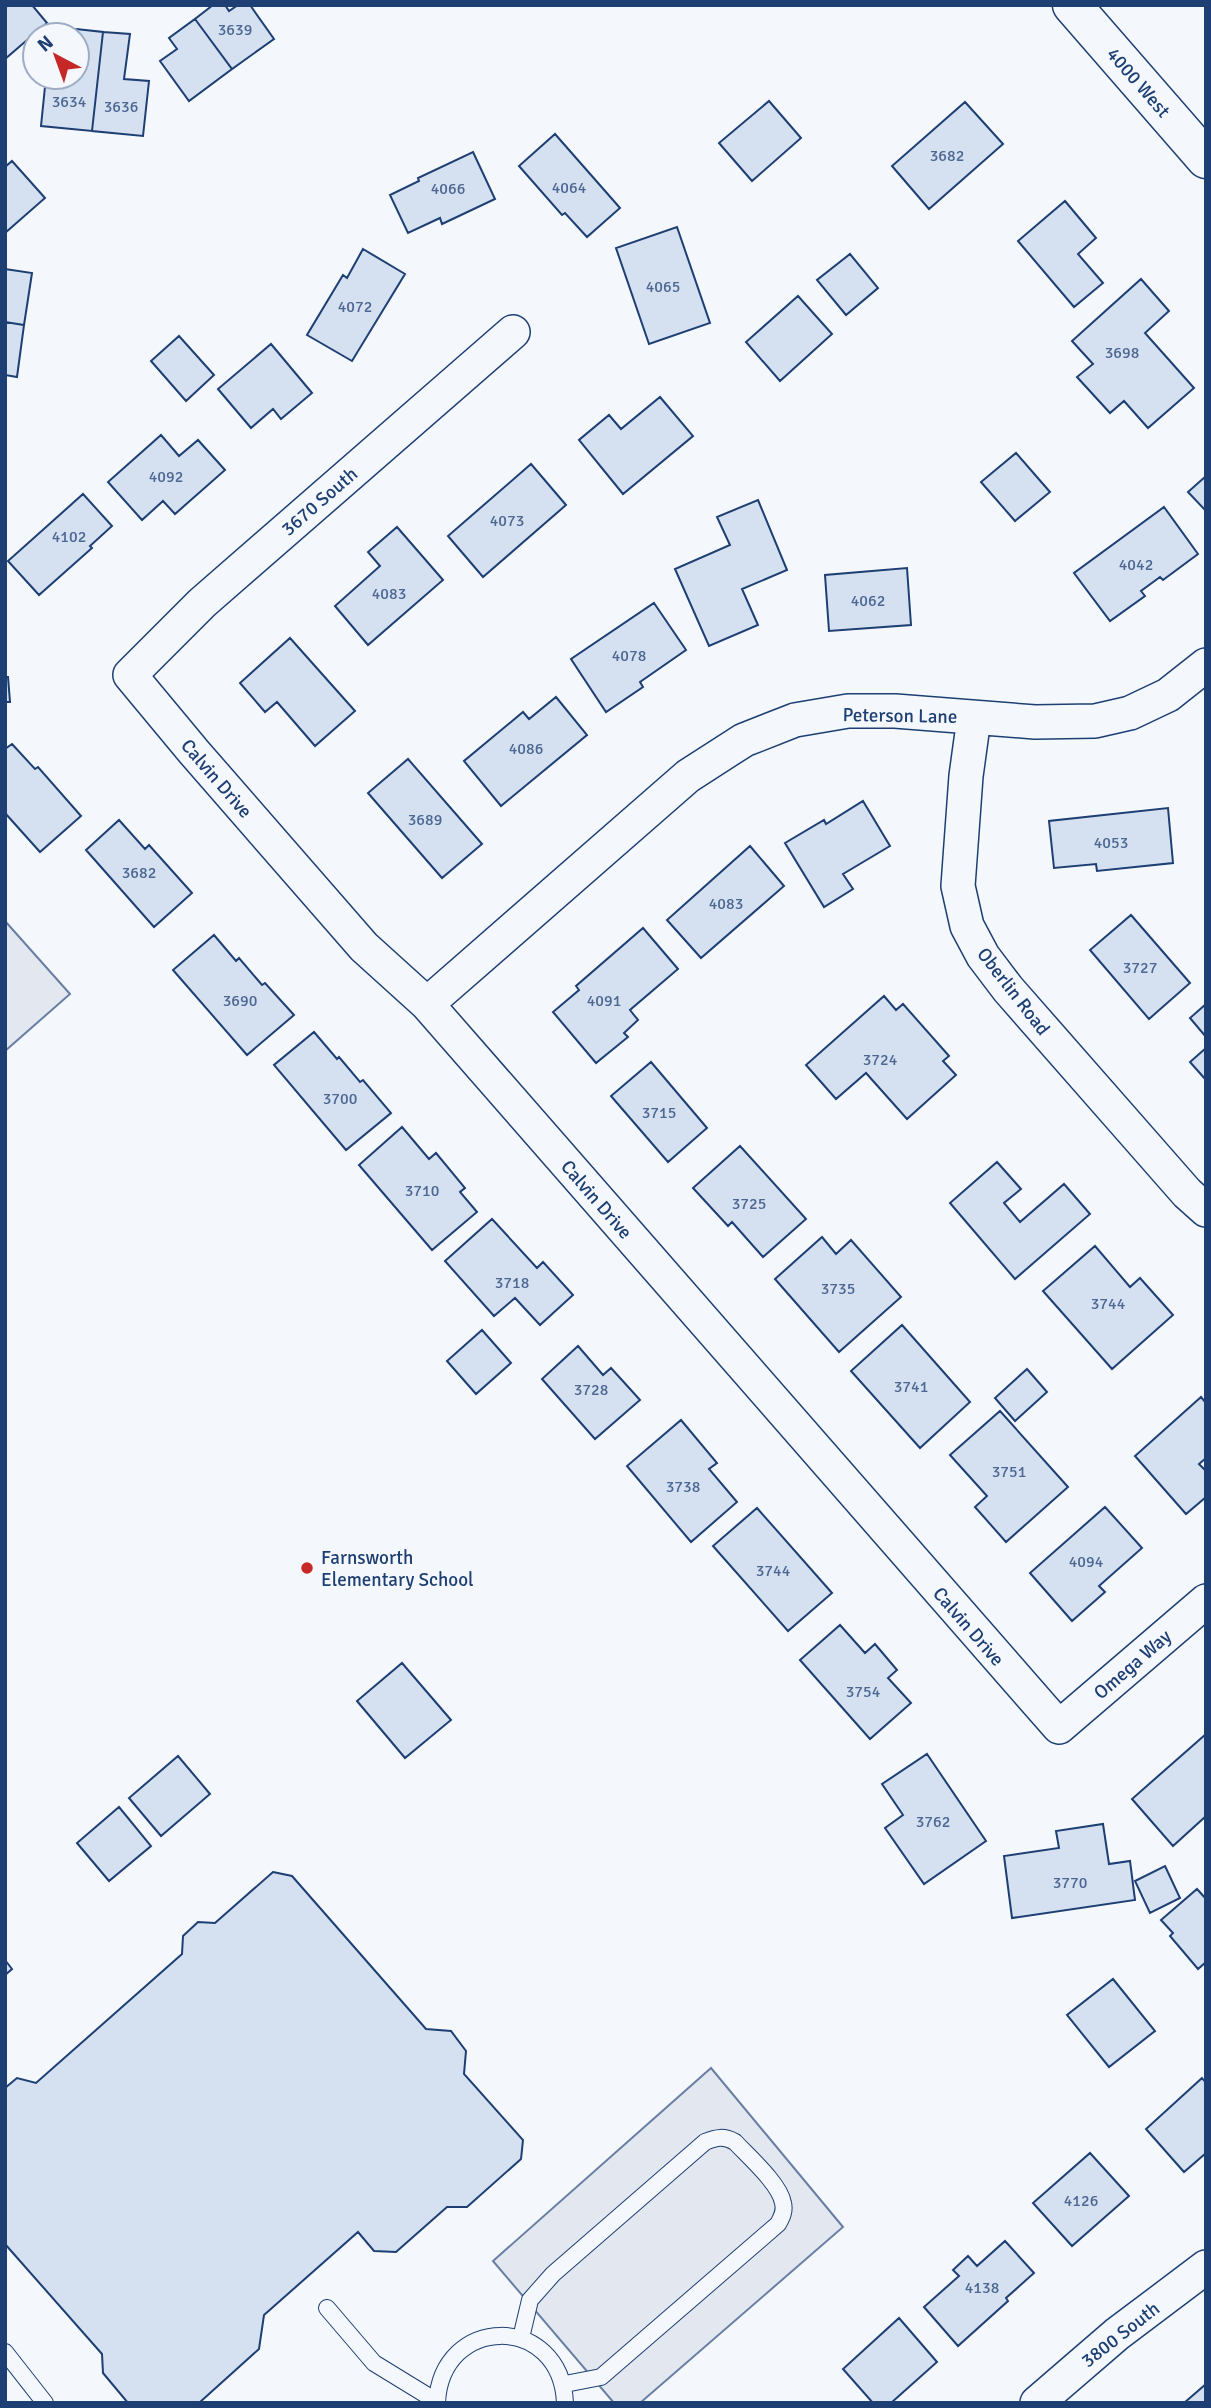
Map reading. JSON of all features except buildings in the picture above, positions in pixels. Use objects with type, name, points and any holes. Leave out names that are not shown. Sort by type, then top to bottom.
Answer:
[{"type":"street","name":"4000 West","points":[[1072,5],[1206,159]]},
{"type":"street","name":"3670 South","points":[[130,675],[202,603],[513,332]]},
{"type":"street","name":"Peterson Lane","points":[[427,1003],[688,776],[744,740],[795,720],[848,711],[895,711],[1035,722],[1095,721],[1130,713],[1168,695],[1206,666]]},
{"type":"street","name":"Calvin Drive","points":[[130,675],[364,947],[427,1003],[1059,1727]]},
{"type":"street","name":"Oberlin Road","points":[[974,718],[966,776],[958,886],[967,926],[983,957],[1008,989],[1187,1193],[1206,1210]]},
{"type":"street","name":"Omega Way","points":[[1059,1727],[1206,1601]]},
{"type":"street","name":"3800 South","points":[[1037,2403],[1117,2334],[1206,2267]]},
{"type":"lane","points":[[521,2338],[530,2300],[553,2274],[705,2141],[727,2137],[736,2142],[779,2191],[783,2214],[778,2224],[601,2377],[565,2384]]},
{"type":"lane","points":[[327,2308],[374,2363],[437,2402],[439,2381],[448,2363],[462,2348],[480,2338],[501,2335],[521,2338],[541,2348],[556,2364],[565,2384],[565,2403]]},
{"type":"lane","points":[[5,2352],[45,2403]]},
{"type":"shaded area","points":[[5,921],[70,994],[5,1051]]},
{"type":"shaded area","points":[[711,2068],[843,2227],[640,2403],[614,2403],[493,2261]]},
{"type":"place","name":"Farnsworth Elementary School","points":[[307,1568]]}]
